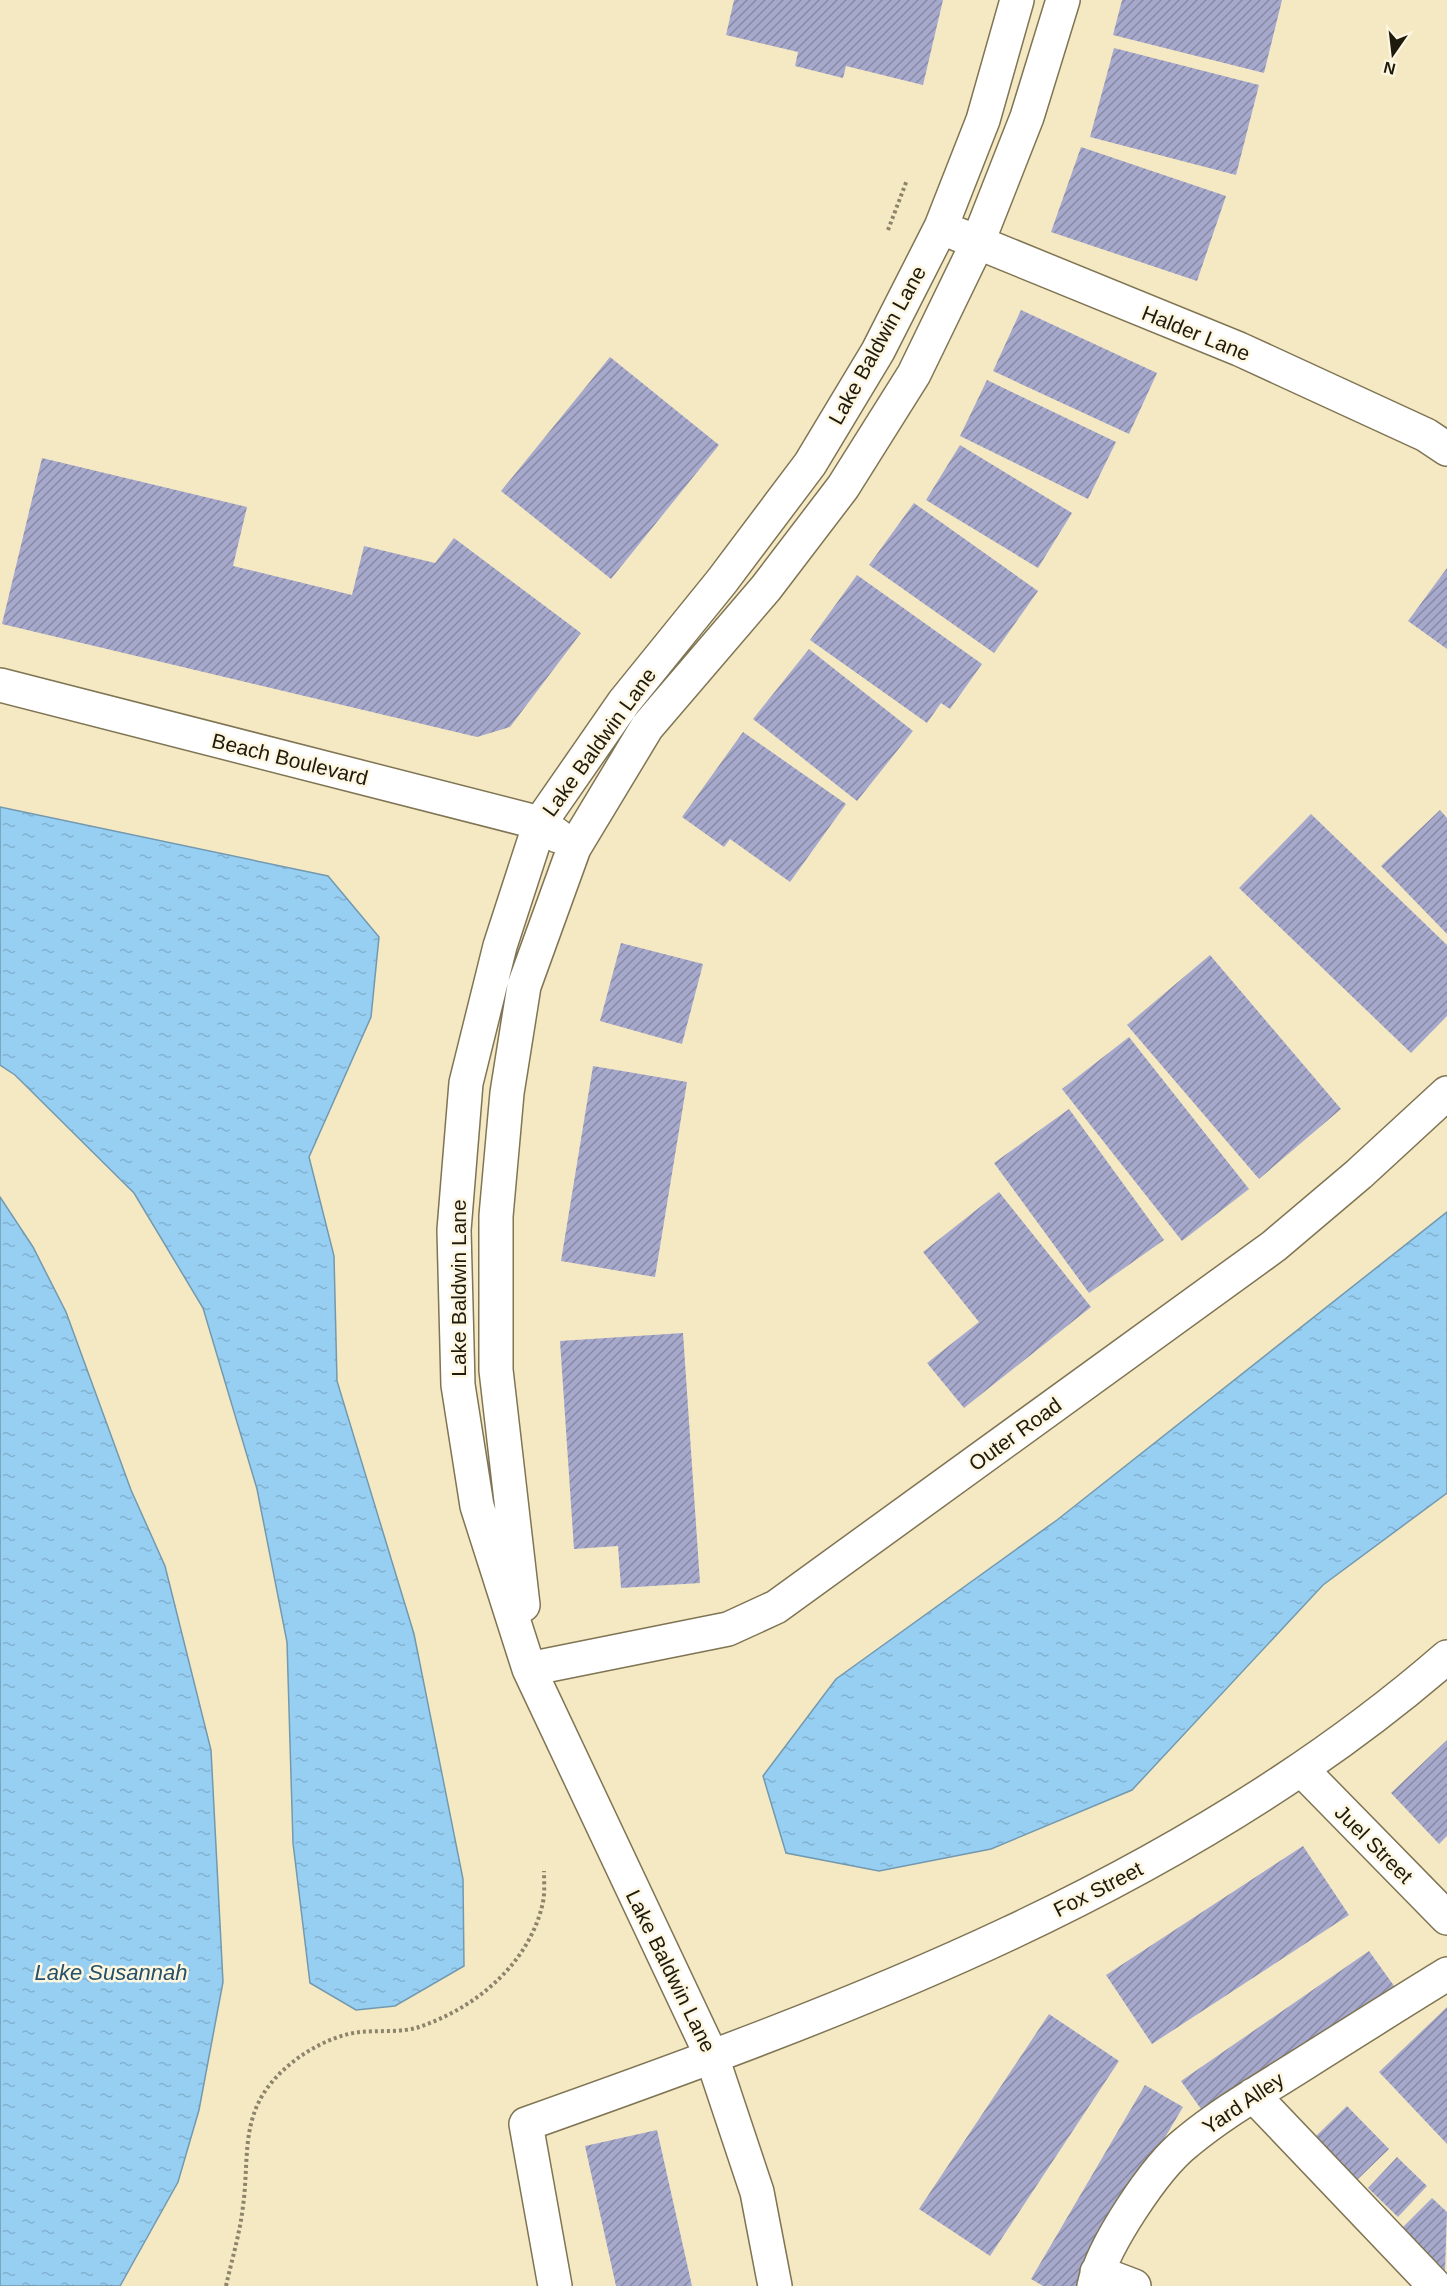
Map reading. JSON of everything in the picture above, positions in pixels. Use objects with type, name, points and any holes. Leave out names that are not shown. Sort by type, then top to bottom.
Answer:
[{"type":"street","name":"Lake Baldwin Lane","points":[[775,2286],[757,2192],[712,2057],[530,1670],[477,1506],[458,1385],[454,1230],[466,1083],[500,946],[540,823],[624,702],[722,581],[810,464],[878,351],[941,227],[983,120],[1017,0]]},
{"type":"street","name":"Lake Baldwin Lane","points":[[530,1670],[496,1370],[496,1216],[507,1093],[524,986],[574,848],[647,727],[766,588],[843,487],[914,374],[977,244],[1027,117],[1063,0]]},
{"type":"street","name":"Halder Lane","points":[[941,227],[977,244],[1260,359],[1426,435],[1447,449]]},
{"type":"street","name":"Beach Boulevard","points":[[0,685],[540,823],[574,848]]},
{"type":"street","name":"Outer Road","points":[[530,1670],[728,1629],[776,1607],[1274,1246],[1359,1174],[1447,1093]]},
{"type":"street","name":"Fox Street","points":[[555,2286],[526,2124],[712,2057],[995,1941],[1158,1859],[1302,1770],[1416,1685],[1447,1658]]},
{"type":"street","name":"Juel Street","points":[[1302,1770],[1447,1917]]},
{"type":"street","name":"Yard Alley","points":[[1096,2279],[1120,2226],[1145,2190],[1185,2143],[1253,2095],[1447,1974]]},
{"type":"street","points":[[1253,2095],[1435,2286]]},
{"type":"street","points":[[1096,2279],[1134,2286]]},
{"type":"path","points":[[888,230],[907,180]]},
{"type":"path","points":[[226,2286],[244,2203],[247,2144],[251,2119],[269,2086],[284,2069],[317,2047],[338,2037],[358,2032],[418,2027],[475,1999],[499,1979],[527,1943],[543,1901],[544,1870]]},
{"type":"water","points":[[0,807],[328,876],[379,937],[371,1017],[309,1157],[334,1256],[337,1381],[414,1634],[463,1879],[464,1966],[395,2006],[356,2010],[310,1983],[293,1843],[287,1642],[257,1489],[203,1308],[134,1193],[15,1075],[0,1065]]},
{"type":"water","name":"Lake Susannah","points":[[0,1197],[33,1247],[66,1312],[131,1490],[165,1566],[211,1750],[223,1982],[199,2110],[178,2182],[120,2286],[0,2286]]},
{"type":"water","points":[[1447,1212],[1447,1493],[1323,1585],[1132,1790],[991,1849],[879,1871],[786,1853],[763,1776],[836,1679],[1057,1520]]},
{"type":"building","points":[[734,0],[943,0],[923,85],[846,66],[843,78],[795,66],[798,52],[726,35]]},
{"type":"building","points":[[1122,0],[1282,0],[1264,73],[1113,35]]},
{"type":"building","points":[[1114,48],[1259,85],[1236,175],[1090,137]]},
{"type":"building","points":[[1081,147],[1226,196],[1197,281],[1051,232]]},
{"type":"building","points":[[1021,310],[1157,373],[1129,434],[993,371]]},
{"type":"building","points":[[610,357],[719,445],[611,579],[501,491]]},
{"type":"building","points":[[987,380],[1116,442],[1088,499],[960,436]]},
{"type":"building","points":[[960,445],[1072,513],[1038,568],[926,500]]},
{"type":"building","points":[[42,458],[247,507],[233,566],[352,595],[364,546],[435,563],[454,538],[581,633],[510,727],[477,737],[2,624]]},
{"type":"building","points":[[914,503],[1038,591],[994,653],[869,565]]},
{"type":"building","points":[[1447,568],[1447,649],[1408,621]]},
{"type":"building","points":[[857,575],[982,664],[950,709],[941,703],[927,723],[810,640]]},
{"type":"building","points":[[809,649],[913,731],[857,801],[753,719]]},
{"type":"building","points":[[743,732],[846,804],[790,882],[730,839],[724,847],[682,817]]},
{"type":"building","points":[[1440,810],[1447,818],[1447,934],[1381,866]]},
{"type":"building","points":[[1311,814],[1447,945],[1447,1016],[1411,1053],[1239,888]]},
{"type":"building","points":[[621,943],[703,964],[682,1044],[600,1021]]},
{"type":"building","points":[[1210,955],[1341,1109],[1259,1179],[1127,1025]]},
{"type":"building","points":[[1129,1037],[1249,1189],[1182,1241],[1062,1089]]},
{"type":"building","points":[[593,1066],[687,1082],[655,1277],[561,1261]]},
{"type":"building","points":[[1069,1109],[1164,1240],[1089,1293],[994,1163]]},
{"type":"building","points":[[999,1192],[1091,1307],[964,1408],[927,1363],[979,1322],[923,1252]]},
{"type":"building","points":[[683,1333],[700,1583],[621,1588],[618,1546],[574,1549],[560,1341]]},
{"type":"building","points":[[1447,1740],[1447,1836],[1439,1844],[1391,1793]]},
{"type":"building","points":[[1303,1846],[1349,1915],[1152,2044],[1106,1975]]},
{"type":"building","points":[[1369,1951],[1402,1997],[1206,2116],[1181,2081]]},
{"type":"building","points":[[1447,2007],[1447,2144],[1379,2072]]},
{"type":"building","points":[[1049,2014],[1119,2061],[990,2256],[919,2209]]},
{"type":"building","points":[[1145,2085],[1183,2107],[1077,2286],[1043,2286],[1031,2279]]},
{"type":"building","points":[[1347,2106],[1389,2149],[1357,2180],[1316,2136]]},
{"type":"building","points":[[657,2130],[692,2286],[616,2286],[585,2146]]},
{"type":"building","points":[[1397,2157],[1427,2186],[1398,2217],[1368,2188]]},
{"type":"building","points":[[1432,2198],[1447,2212],[1445,2271],[1402,2228]]}]
